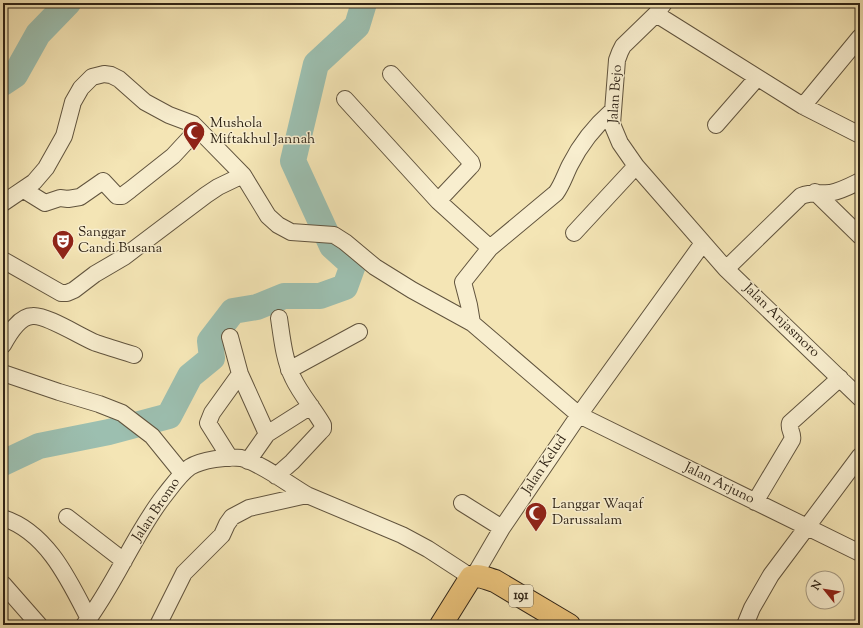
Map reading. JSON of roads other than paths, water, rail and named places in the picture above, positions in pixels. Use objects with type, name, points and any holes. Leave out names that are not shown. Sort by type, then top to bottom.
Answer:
[{"type":"main road","points":[[441,625],[472,577]]},
{"type":"main road","name":"191","points":[[472,577],[482,577],[494,581],[569,625]]},
{"type":"street","points":[[660,9],[757,78],[803,106],[860,135]]},
{"type":"street","name":"Jalan Bejo","points":[[660,9],[623,46],[620,52],[616,72],[612,124],[615,133],[636,166],[703,243]]},
{"type":"street","points":[[803,106],[860,37]]},
{"type":"street","points":[[3,203],[34,182],[46,168],[64,136],[73,102],[81,88],[92,77],[104,74],[111,75],[119,79],[145,102],[169,115],[192,124],[243,175],[218,187],[206,195],[124,256],[95,274],[74,290],[67,293],[61,293],[3,260]]},
{"type":"street","points":[[391,74],[471,162],[470,167],[438,201]]},
{"type":"street","points":[[716,125],[757,78]]},
{"type":"street","points":[[345,99],[438,201],[490,248]]},
{"type":"street","points":[[472,323],[463,282],[490,248],[556,193],[560,188],[569,167],[582,146],[599,123],[612,111]]},
{"type":"street","points":[[24,190],[45,203],[60,198],[68,199],[80,197],[103,181],[117,196],[122,196],[173,156],[198,129]]},
{"type":"street","points":[[574,233],[636,166]]},
{"type":"street","name":"Jalan Arjuno","points":[[243,175],[268,216],[278,225],[291,232],[334,235],[346,242],[375,267],[412,290],[472,323],[579,415],[860,553]]},
{"type":"street","points":[[726,269],[801,196],[815,192],[828,193],[844,190],[860,181]]},
{"type":"street","points":[[815,192],[859,232]]},
{"type":"street","name":"Jalan Anjasmoro","points":[[703,243],[726,269],[860,398]]},
{"type":"street","name":"Jalan Kelud","points":[[472,577],[502,528],[579,415],[703,243]]},
{"type":"street","points":[[3,345],[17,324],[25,318],[33,315],[50,320],[95,342],[134,355]]},
{"type":"street","points":[[276,476],[292,462],[323,429],[323,425],[293,379],[289,370],[279,318]]},
{"type":"street","points":[[289,370],[359,332]]},
{"type":"street","points":[[230,337],[240,374],[267,434]]},
{"type":"street","name":"Jalan Bromo","points":[[3,373],[99,404],[122,413],[152,436],[182,473],[157,504],[88,623]]},
{"type":"street","points":[[230,458],[208,423],[212,413],[240,374]]},
{"type":"street","points":[[755,502],[793,438],[789,428],[790,423],[840,378]]},
{"type":"street","points":[[248,460],[267,434],[311,406]]},
{"type":"street","points":[[745,625],[752,608],[771,575],[860,456]]},
{"type":"street","points":[[182,473],[191,466],[202,461],[230,458],[248,460],[307,495],[402,535],[428,549],[472,577]]},
{"type":"street","points":[[158,625],[184,573],[222,534],[232,517],[249,508],[307,495]]},
{"type":"street","points":[[462,503],[502,528]]},
{"type":"street","points":[[67,517],[124,560]]},
{"type":"street","points":[[3,518],[14,521],[38,538],[70,582],[88,623]]},
{"type":"street","points":[[3,584],[40,625]]},
{"type":"waterway","points":[[3,83],[15,75],[38,34],[68,3]]},
{"type":"waterway","points":[[3,463],[39,446],[109,432],[169,416],[190,376],[212,358],[210,341],[233,311],[257,307],[284,296],[320,296],[345,287],[353,265],[332,246],[293,161],[316,64],[357,26],[364,3]]},
{"type":"place","name":"Mushola Miftakhul Jannah","points":[[194,152]]},
{"type":"place","name":"Sanggar Candi Busana","points":[[63,260]]},
{"type":"place","name":"Langgar Waqaf Darussalam","points":[[536,532]]}]
